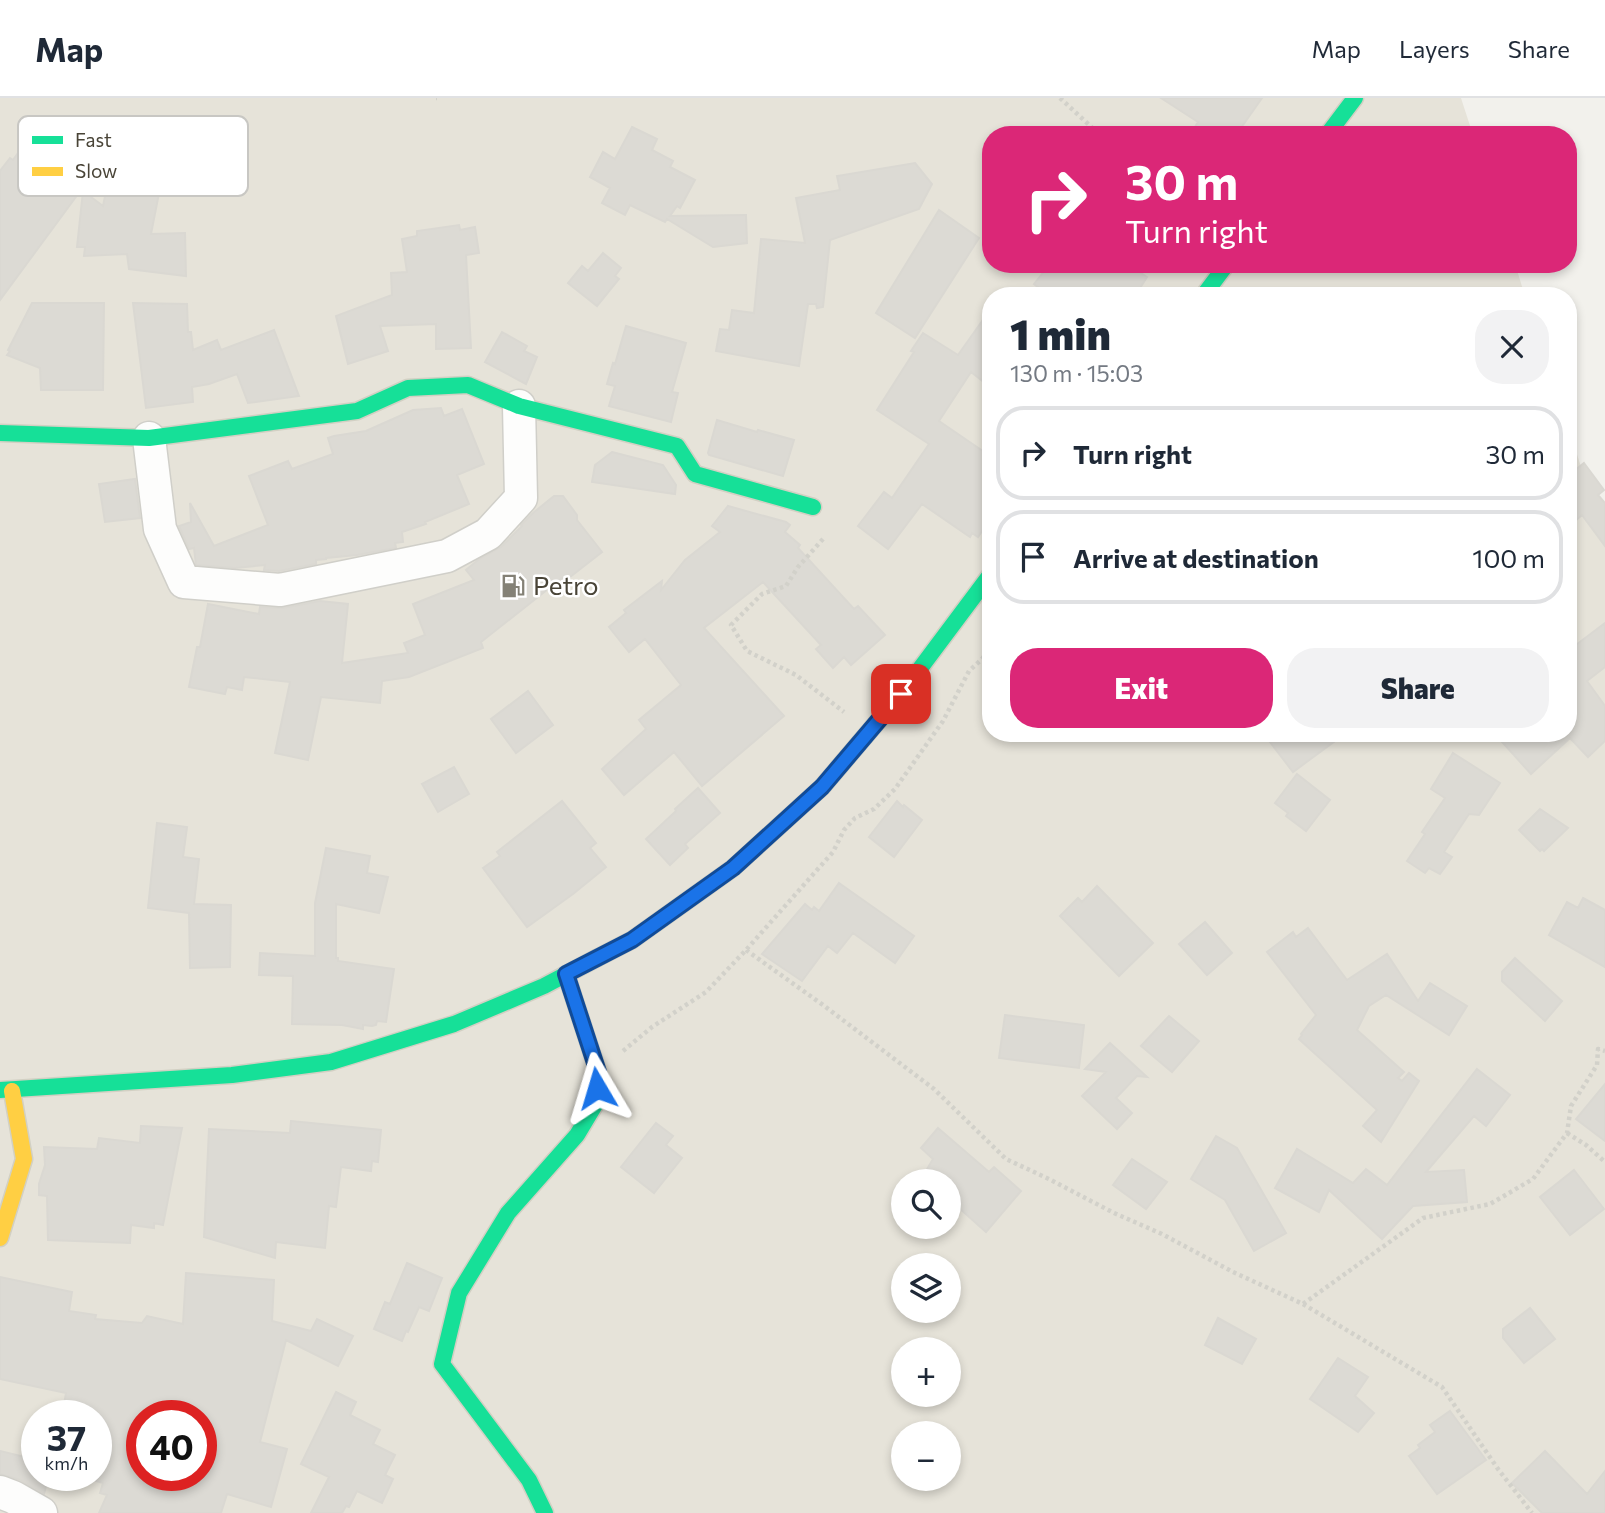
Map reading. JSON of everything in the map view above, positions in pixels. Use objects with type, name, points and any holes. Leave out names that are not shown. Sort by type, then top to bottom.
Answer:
[{"type":"street","points":[[1334,126],[1355,98]]},
{"type":"street","points":[[0,433],[149,438],[357,411],[408,388],[468,385],[519,405],[677,446],[695,474],[813,507]]},
{"type":"street","points":[[149,438],[160,529],[184,582],[280,590],[447,556],[488,534],[521,498],[519,405]]},
{"type":"street","points":[[0,1238],[24,1159],[6,1091],[232,1076],[331,1062],[454,1024],[544,985],[632,940],[733,868],[822,787],[901,694],[982,586]]},
{"type":"street","points":[[545,1513],[529,1480],[442,1364],[459,1293],[508,1213],[577,1135],[595,1105],[598,1072],[566,974]]},
{"type":"street","points":[[0,1492],[41,1513]]},
{"type":"path","points":[[1060,98],[1090,126]]},
{"type":"path","points":[[813,507],[827,536],[798,567],[786,586],[762,594],[731,625],[747,651],[796,675],[870,731]]},
{"type":"path","points":[[598,1072],[652,1027],[705,992],[746,950],[833,852],[844,830],[855,818],[874,809],[895,789],[943,721],[969,671],[982,659]]},
{"type":"path","points":[[746,950],[934,1089],[1006,1159],[1303,1304],[1442,1387],[1532,1513]]},
{"type":"path","points":[[1303,1304],[1423,1217],[1490,1204],[1534,1179],[1567,1133],[1571,1105],[1597,1065],[1598,1049],[1605,1051]]},
{"type":"path","points":[[1567,1133],[1605,1161]]},
{"type":"shaded area","points":[[0,98],[1461,98],[1470,126],[982,126],[982,273],[1518,273],[1522,287],[982,287],[982,742],[1577,742],[1577,454],[1605,540],[1605,1513],[0,1513]]},
{"type":"building","points":[[1161,98],[1262,98],[1242,126],[1196,126],[1198,122]]},
{"type":"building","points":[[632,127],[657,139],[652,150],[673,161],[670,167],[695,180],[680,208],[677,206],[670,216],[746,215],[747,243],[713,247],[667,219],[665,222],[630,205],[625,215],[602,203],[610,188],[590,177],[603,152],[615,159]]},
{"type":"building","points":[[18,153],[18,196],[77,196],[0,300],[0,171],[10,158],[13,160]]},
{"type":"building","points":[[915,163],[932,184],[919,209],[830,240],[823,307],[817,308],[816,304],[808,304],[799,366],[716,351],[720,329],[729,330],[732,310],[754,313],[761,239],[805,243],[796,198],[840,190],[837,176]]},
{"type":"building","points":[[82,196],[90,196],[103,206],[105,196],[158,196],[151,234],[185,233],[186,276],[129,269],[127,254],[84,256],[85,247],[77,247]]},
{"type":"building","points":[[939,210],[979,238],[915,338],[876,313]]},
{"type":"building","points":[[459,225],[460,230],[475,227],[479,253],[466,255],[471,348],[436,349],[436,324],[380,326],[388,351],[348,364],[336,316],[392,295],[391,273],[407,272],[402,239],[417,236],[417,231]]},
{"type":"building","points":[[603,253],[621,268],[615,276],[619,279],[597,306],[568,283],[582,266],[588,271]]},
{"type":"building","points":[[1043,273],[1141,273],[1147,277],[1141,287],[1038,287],[1034,284]]},
{"type":"building","points":[[32,303],[104,303],[103,390],[41,390],[40,368],[7,355]]},
{"type":"building","points":[[133,303],[187,304],[188,332],[191,332],[193,350],[217,340],[221,350],[274,330],[299,396],[248,403],[237,374],[192,387],[193,402],[146,408]]},
{"type":"building","points":[[982,321],[982,381],[971,372],[939,421],[982,451],[982,531],[978,537],[972,533],[970,537],[922,504],[888,549],[858,526],[884,492],[892,498],[929,444],[877,410],[923,333],[958,355]]},
{"type":"building","points":[[626,326],[686,343],[672,392],[678,393],[671,422],[609,406],[615,386],[607,384]]},
{"type":"building","points":[[502,332],[527,346],[524,351],[537,357],[526,384],[485,362]]},
{"type":"building","points":[[441,408],[444,416],[462,409],[484,464],[457,475],[469,504],[402,532],[403,542],[395,543],[396,548],[326,558],[316,560],[316,564],[279,571],[264,570],[265,565],[235,568],[196,565],[194,548],[189,549],[179,526],[191,522],[190,503],[214,546],[268,525],[249,476],[288,461],[292,469],[333,454],[328,438],[366,431],[413,410]]},
{"type":"building","points":[[717,420],[794,440],[783,476],[709,455]]},
{"type":"building","points":[[612,452],[663,465],[676,485],[675,494],[592,482],[595,465]]},
{"type":"building","points":[[1584,463],[1604,490],[1598,495],[1605,503],[1605,546],[1582,515],[1577,519],[1577,469]]},
{"type":"building","points":[[135,479],[140,518],[105,522],[99,484]]},
{"type":"building","points":[[554,496],[563,496],[577,515],[577,520],[602,552],[565,581],[562,578],[481,642],[483,648],[409,677],[382,681],[380,703],[321,697],[308,760],[275,753],[290,682],[244,677],[242,690],[227,687],[225,694],[189,687],[208,604],[259,614],[260,607],[283,608],[320,601],[348,604],[342,663],[408,653],[404,643],[425,635],[413,604],[474,580],[466,570],[501,547],[533,513]]},
{"type":"building","points":[[728,506],[790,525],[785,532],[800,545],[798,548],[854,609],[858,606],[885,635],[851,665],[844,657],[833,668],[816,649],[821,645],[763,582],[704,628],[784,716],[702,786],[674,752],[624,795],[602,769],[646,729],[639,720],[681,685],[645,639],[629,652],[609,627],[626,613],[624,610],[662,581],[661,590],[685,560],[720,532],[712,526]]},
{"type":"building","points":[[1605,623],[1605,667],[1587,681],[1605,706],[1605,741],[1588,757],[1574,742],[1577,742],[1577,644]]},
{"type":"building","points":[[528,691],[553,725],[516,753],[491,719]]},
{"type":"building","points":[[1270,742],[1334,742],[1293,772]]},
{"type":"building","points":[[1502,742],[1566,742],[1531,774]]},
{"type":"building","points":[[1453,753],[1500,783],[1479,815],[1469,814],[1444,852],[1452,857],[1440,874],[1429,868],[1425,873],[1407,861],[1425,834],[1422,832],[1445,798],[1431,789]]},
{"type":"building","points":[[454,767],[469,794],[438,812],[422,784]]},
{"type":"building","points":[[1297,774],[1330,800],[1306,831],[1286,816],[1288,813],[1275,803]]},
{"type":"building","points":[[698,788],[720,813],[685,844],[688,848],[670,865],[646,839]]},
{"type":"building","points":[[562,801],[596,843],[590,848],[606,867],[527,927],[483,868],[500,856],[497,852]]},
{"type":"building","points":[[897,801],[922,820],[894,857],[869,837]]},
{"type":"building","points":[[1540,809],[1568,828],[1544,851],[1540,851],[1519,830]]},
{"type":"building","points":[[157,823],[187,827],[183,857],[199,859],[194,904],[231,905],[230,967],[190,968],[189,913],[148,908]]},
{"type":"building","points":[[326,848],[370,856],[367,873],[388,877],[379,913],[336,904],[338,961],[394,969],[386,1022],[377,1021],[376,1025],[372,1026],[363,1025],[363,1029],[342,1025],[292,1024],[293,976],[259,975],[260,953],[315,956],[315,903]]},
{"type":"building","points":[[839,883],[914,936],[895,963],[853,933],[837,953],[828,946],[802,981],[762,954],[805,904],[812,910],[814,907],[819,911]]},
{"type":"building","points":[[1097,886],[1153,943],[1119,976],[1060,916],[1078,898],[1082,902]]},
{"type":"building","points":[[1583,898],[1605,910],[1605,967],[1549,935],[1567,902],[1578,908]]},
{"type":"building","points":[[1205,922],[1232,953],[1207,975],[1179,944]]},
{"type":"building","points":[[1308,928],[1347,980],[1387,954],[1418,1001],[1430,983],[1467,1006],[1449,1035],[1386,995],[1369,1006],[1357,1030],[1404,1072],[1398,1078],[1402,1081],[1409,1073],[1419,1081],[1381,1142],[1363,1126],[1377,1110],[1299,1039],[1316,1015],[1267,952],[1293,932],[1296,937]]},
{"type":"building","points":[[1515,958],[1562,1001],[1545,1021],[1502,981],[1502,972]]},
{"type":"building","points":[[1005,1015],[1084,1025],[1079,1068],[999,1058]]},
{"type":"building","points":[[1169,1016],[1199,1041],[1172,1072],[1141,1046]]},
{"type":"building","points":[[1110,1043],[1147,1077],[1137,1076],[1116,1098],[1132,1113],[1117,1129],[1082,1096],[1106,1072],[1085,1069]]},
{"type":"building","points":[[1477,1069],[1510,1095],[1486,1126],[1474,1116],[1426,1172],[1464,1170],[1467,1202],[1413,1206],[1382,1239],[1329,1190],[1319,1212],[1275,1188],[1297,1149],[1353,1183],[1366,1169],[1387,1185]]},
{"type":"building","points":[[1605,1084],[1605,1141],[1576,1119]]},
{"type":"building","points":[[291,1121],[381,1130],[378,1162],[372,1161],[371,1171],[341,1167],[336,1207],[329,1206],[325,1248],[276,1242],[275,1258],[204,1237],[209,1129],[290,1133]]},
{"type":"building","points":[[656,1123],[673,1136],[666,1145],[682,1158],[654,1193],[621,1167]]},
{"type":"building","points":[[141,1126],[182,1128],[163,1225],[154,1223],[154,1228],[131,1225],[130,1243],[48,1240],[47,1196],[39,1195],[39,1184],[45,1165],[44,1147],[97,1149],[99,1138],[140,1143]]},
{"type":"building","points":[[938,1128],[989,1172],[994,1167],[1021,1191],[986,1232],[961,1210],[961,1169],[927,1169],[933,1159],[921,1148]]},
{"type":"building","points":[[1216,1136],[1237,1148],[1286,1233],[1254,1251],[1225,1200],[1191,1179]]},
{"type":"building","points":[[1132,1159],[1167,1182],[1146,1209],[1113,1185]]},
{"type":"building","points":[[1574,1170],[1604,1209],[1570,1235],[1540,1197]]},
{"type":"building","points":[[407,1263],[442,1278],[429,1311],[419,1307],[402,1341],[374,1329],[385,1302],[390,1304]]},
{"type":"building","points":[[186,1273],[274,1280],[272,1321],[311,1331],[317,1319],[353,1336],[338,1366],[286,1340],[260,1442],[287,1449],[271,1507],[227,1494],[221,1513],[99,1513],[107,1495],[101,1491],[112,1491],[112,1400],[65,1400],[66,1393],[0,1379],[0,1277],[72,1292],[69,1311],[96,1315],[95,1319],[142,1323],[147,1316],[183,1324]]},
{"type":"building","points":[[1530,1308],[1555,1339],[1524,1363],[1503,1338],[1503,1329]]},
{"type":"building","points":[[1218,1318],[1256,1339],[1242,1364],[1205,1345]]},
{"type":"building","points":[[1338,1358],[1368,1377],[1355,1396],[1374,1413],[1358,1432],[1310,1399]]},
{"type":"building","points":[[336,1392],[356,1402],[350,1415],[380,1430],[373,1444],[395,1455],[385,1475],[393,1479],[382,1503],[357,1491],[349,1507],[346,1506],[342,1513],[311,1513],[329,1477],[301,1464]]},
{"type":"building","points":[[1450,1411],[1486,1460],[1437,1494],[1409,1456],[1435,1432],[1430,1425]]},
{"type":"building","points":[[0,1451],[21,1456],[21,1481],[0,1474]]},
{"type":"building","points":[[1545,1451],[1587,1494],[1605,1471],[1605,1513],[1542,1513],[1512,1483]]},
{"type":"traffic: fast","points":[[1334,126],[1355,98]]},
{"type":"traffic: fast","points":[[1210,287],[1220,273]]},
{"type":"traffic: fast","points":[[0,433],[149,438],[357,411],[408,388],[468,385],[519,406],[677,446],[695,474],[813,507]]},
{"type":"traffic: fast","points":[[839,767],[901,694],[982,586]]},
{"type":"traffic: fast","points":[[0,1090],[232,1075],[331,1062],[454,1024],[544,986],[597,958]]},
{"type":"traffic: fast","points":[[545,1513],[529,1480],[442,1364],[459,1293],[508,1213],[577,1135],[595,1105],[598,1072],[566,974]]},
{"type":"traffic: slow","points":[[597,958],[632,940],[733,868],[822,787],[839,767]]},
{"type":"traffic: slow","points":[[0,1238],[24,1159],[12,1091]]},
{"type":"place","name":"Petro","points":[[513,586]]},
{"type":"route","points":[[597,1088],[598,1072],[566,974],[632,940],[733,868],[822,787],[901,694]]}]
